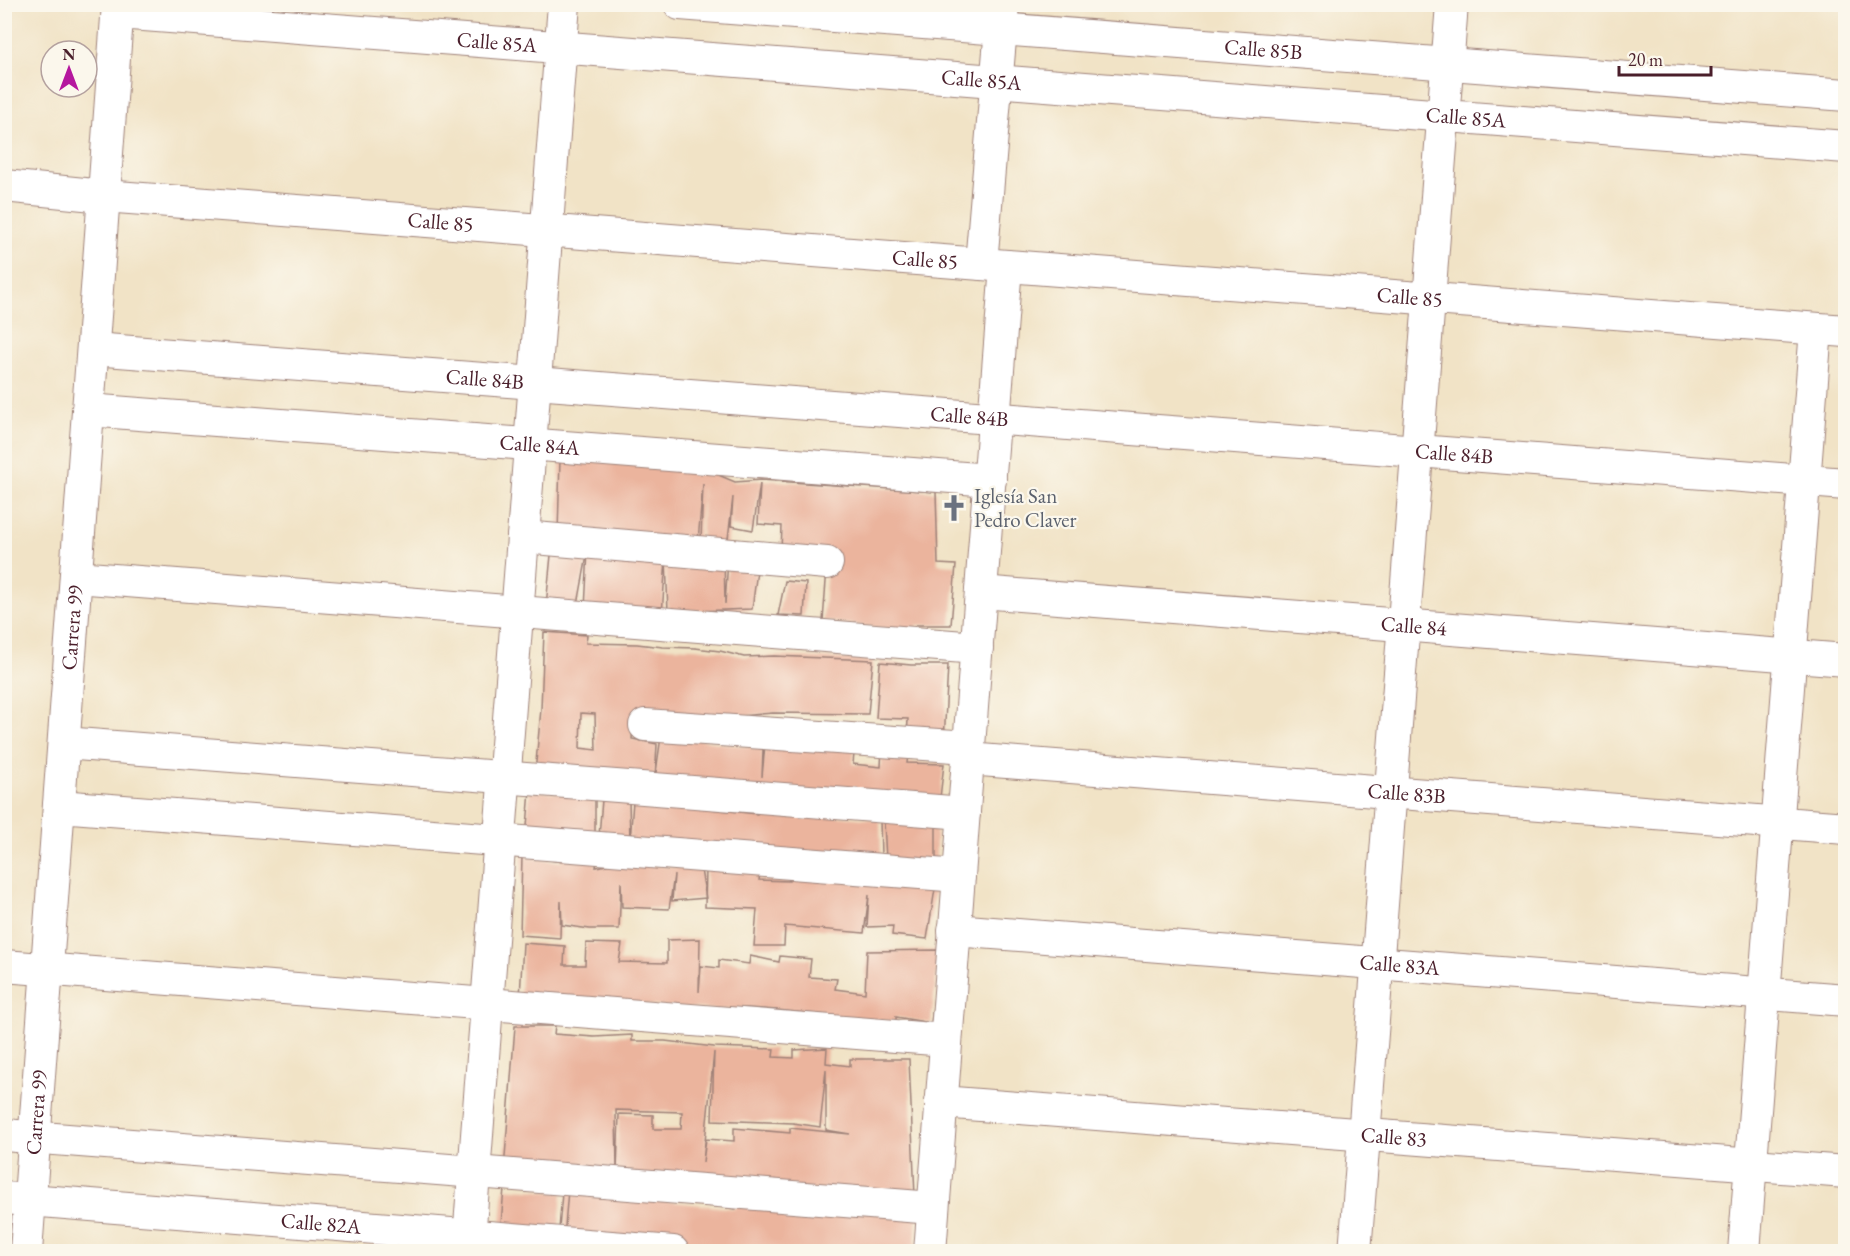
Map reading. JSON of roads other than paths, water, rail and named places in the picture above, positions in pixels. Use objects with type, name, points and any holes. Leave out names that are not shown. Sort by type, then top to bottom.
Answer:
[{"type":"street","points":[[469,1243],[564,4]]},
{"type":"street","name":"Calle 85B","points":[[680,4],[1002,17],[1447,64],[1845,95]]},
{"type":"street","points":[[1355,1251],[1452,4]]},
{"type":"street","name":"Calle 85A","points":[[118,9],[560,47],[1845,147]]},
{"type":"street","name":"Carrera 99","points":[[26,1251],[17,1199],[20,1136],[47,969],[118,9]]},
{"type":"street","points":[[930,1251],[994,419],[996,81],[1002,17]]},
{"type":"street","name":"Calle 85","points":[[4,186],[104,196],[1831,330]]},
{"type":"street","points":[[1744,1251],[1804,481],[1831,330]]},
{"type":"street","name":"Calle 84B","points":[[93,349],[1845,484]]},
{"type":"street","name":"Calle 84A","points":[[88,410],[990,480]]},
{"type":"street","points":[[523,537],[827,563]]},
{"type":"street","points":[[76,577],[977,648]]},
{"type":"street","name":"Calle 84","points":[[981,592],[1845,660]]},
{"type":"street","name":"Calle 83B","points":[[645,725],[1390,792],[1845,828]]},
{"type":"street","points":[[64,743],[963,813]]},
{"type":"street","points":[[59,806],[959,876]]},
{"type":"street","name":"Calle 83A","points":[[954,930],[1845,1000]]},
{"type":"street","points":[[4,966],[946,1040]]},
{"type":"street","name":"Calle 83","points":[[941,1102],[1845,1172]]},
{"type":"street","points":[[20,1136],[933,1208]]},
{"type":"street","name":"Calle 82A","points":[[17,1199],[469,1243],[673,1251]]},
{"type":"place","name":"Iglesía San Pedro Claver","points":[[954,508]]}]
